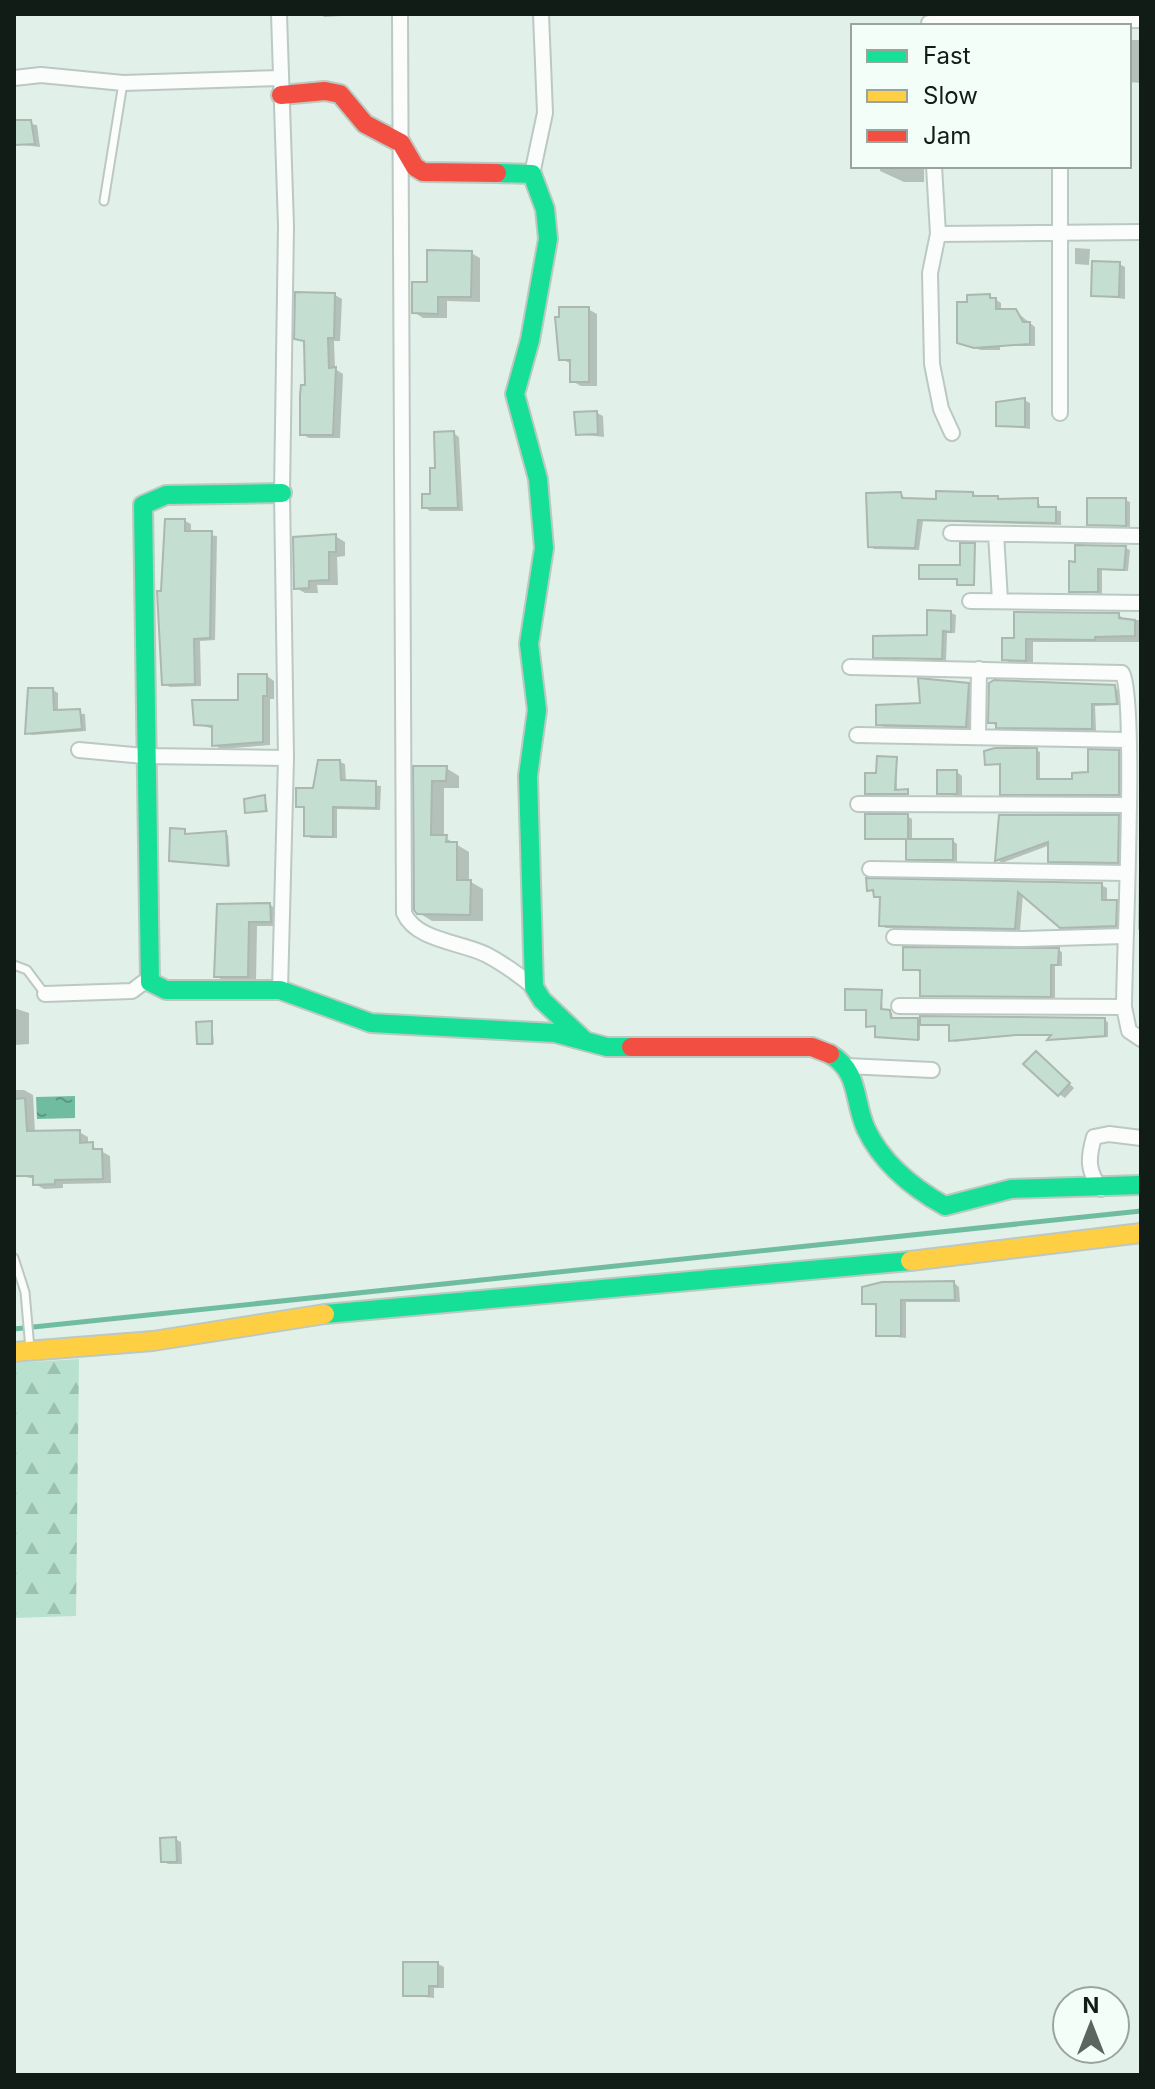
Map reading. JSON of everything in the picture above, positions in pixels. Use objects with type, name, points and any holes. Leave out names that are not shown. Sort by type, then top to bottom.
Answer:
[{"type":"street","points":[[279,14],[286,226],[282,493],[286,758],[280,990]]},
{"type":"street","points":[[400,14],[404,913],[408,921],[419,929],[484,953],[534,987],[542,1000],[583,1039]]},
{"type":"street","points":[[534,987],[528,776],[537,710],[529,644],[544,548],[538,479],[515,394],[530,340],[548,239],[545,209],[532,174],[545,113],[541,14]]},
{"type":"street","points":[[928,21],[1058,24],[1141,20]]},
{"type":"street","points":[[14,78],[41,75],[123,83],[281,86],[325,91],[340,94],[365,124],[401,143],[415,167],[423,172],[532,174]]},
{"type":"street","points":[[934,168],[938,234],[930,273],[932,364],[941,409],[952,433]]},
{"type":"street","points":[[1060,168],[1060,413]]},
{"type":"street","points":[[938,234],[1141,232]]},
{"type":"street","points":[[148,979],[143,505],[147,499],[165,494],[251,498],[282,493]]},
{"type":"street","points":[[951,533],[1141,536]]},
{"type":"street","points":[[996,534],[1000,600]]},
{"type":"street","points":[[970,601],[1141,603]]},
{"type":"street","points":[[850,667],[1117,670],[1127,684],[1124,1007],[1129,1031],[1141,1039]]},
{"type":"street","points":[[978,735],[979,669]]},
{"type":"street","points":[[857,735],[1128,740]]},
{"type":"street","points":[[79,750],[144,756],[286,758]]},
{"type":"street","points":[[858,804],[1128,805]]},
{"type":"street","points":[[870,869],[1126,873]]},
{"type":"street","points":[[894,937],[1023,939],[1124,936]]},
{"type":"street","points":[[148,979],[166,990],[280,990],[371,1023],[555,1033],[607,1047],[812,1047],[829,1052],[854,1075],[863,1122],[871,1139],[888,1161],[945,1206],[1011,1189],[1101,1189],[1141,1185]]},
{"type":"street","points":[[45,994],[132,991],[148,979]]},
{"type":"street","points":[[899,1006],[1124,1007]]},
{"type":"street","points":[[847,1066],[932,1070]]},
{"type":"street","points":[[1101,1189],[1089,1167],[1094,1137],[1109,1134],[1141,1138]]},
{"type":"street","points":[[24,1348],[153,1341],[321,1314],[828,1271],[1141,1233]]},
{"type":"lane","points":[[104,201],[123,83]]},
{"type":"lane","points":[[14,965],[27,970],[45,994]]},
{"type":"lane","points":[[14,1258],[21,1275],[26,1316],[24,1348]]},
{"type":"green space","points":[[79,1359],[76,1616],[14,1618],[14,1363]]},
{"type":"water","points":[[75,1096],[75,1118],[37,1119],[36,1097]]},
{"type":"building","points":[[14,120],[31,120],[35,144],[14,145]]},
{"type":"building","points":[[427,250],[472,251],[471,297],[438,297],[438,314],[412,313],[412,282],[427,282]]},
{"type":"building","points":[[1092,261],[1120,262],[1119,297],[1091,296]]},
{"type":"building","points":[[295,292],[335,293],[334,338],[328,338],[329,368],[336,367],[333,435],[300,435],[301,385],[305,385],[304,341],[294,339]]},
{"type":"building","points":[[990,294],[990,298],[996,298],[996,309],[1016,309],[1023,322],[1030,322],[1030,344],[974,348],[957,343],[957,302],[967,302],[967,295]]},
{"type":"building","points":[[559,307],[589,307],[589,382],[570,382],[570,360],[559,360],[555,317],[559,317]]},
{"type":"building","points":[[1025,398],[1025,427],[996,426],[996,402]]},
{"type":"building","points":[[597,411],[598,434],[576,435],[574,412]]},
{"type":"building","points":[[454,431],[458,508],[422,508],[422,494],[430,494],[430,468],[435,468],[434,432]]},
{"type":"building","points":[[936,491],[973,492],[973,496],[998,496],[998,499],[1038,498],[1038,507],[1056,507],[1056,523],[918,520],[915,548],[868,547],[866,493],[901,492],[902,498],[936,499]]},
{"type":"building","points":[[1087,498],[1126,498],[1126,526],[1087,525]]},
{"type":"building","points":[[165,519],[185,519],[185,531],[212,531],[210,638],[194,639],[195,684],[162,685],[157,591],[161,591]]},
{"type":"building","points":[[336,534],[336,552],[329,552],[329,580],[309,581],[309,588],[294,589],[293,537]]},
{"type":"building","points":[[960,543],[975,543],[974,585],[957,585],[957,579],[919,579],[919,565],[960,565]]},
{"type":"building","points":[[1075,545],[1126,546],[1124,570],[1098,569],[1098,592],[1069,592],[1069,561],[1075,562]]},
{"type":"building","points":[[927,610],[951,611],[951,632],[943,631],[942,659],[873,658],[873,636],[927,635]]},
{"type":"building","points":[[1014,612],[1119,613],[1119,618],[1135,620],[1135,636],[1095,637],[1095,640],[1026,639],[1026,661],[1002,660],[1002,638],[1014,638]]},
{"type":"building","points":[[238,674],[267,674],[267,696],[263,696],[263,742],[212,746],[212,726],[194,725],[192,700],[238,700]]},
{"type":"building","points":[[918,678],[969,683],[966,727],[876,725],[876,705],[920,703]]},
{"type":"building","points":[[994,680],[1115,685],[1117,704],[1092,704],[1092,729],[996,728],[996,723],[988,723],[989,683]]},
{"type":"building","points":[[28,688],[53,688],[54,710],[80,709],[82,729],[25,734]]},
{"type":"building","points":[[1037,748],[1037,779],[1072,779],[1072,773],[1088,772],[1088,749],[1119,750],[1119,795],[1000,795],[1000,764],[985,765],[984,751]]},
{"type":"building","points":[[877,756],[897,757],[895,790],[908,789],[908,794],[865,794],[865,773],[876,773]]},
{"type":"building","points":[[318,760],[340,760],[341,780],[376,781],[376,808],[333,807],[333,837],[304,836],[304,807],[296,807],[296,788],[313,788]]},
{"type":"building","points":[[413,766],[447,766],[446,781],[432,781],[431,835],[447,835],[446,842],[457,842],[457,880],[471,880],[470,915],[417,914],[414,910]]},
{"type":"building","points":[[937,770],[957,770],[957,794],[937,794]]},
{"type":"building","points":[[265,795],[266,811],[245,813],[244,799]]},
{"type":"building","points":[[865,814],[908,814],[908,839],[865,839]]},
{"type":"building","points":[[999,815],[1119,815],[1118,863],[1048,862],[1048,842],[995,861]]},
{"type":"building","points":[[170,828],[185,829],[185,834],[226,831],[228,866],[169,861]]},
{"type":"building","points":[[906,839],[953,839],[953,860],[906,860]]},
{"type":"building","points":[[866,878],[1102,883],[1102,900],[1117,900],[1116,926],[1060,928],[1018,892],[1015,929],[879,926],[880,897],[874,897],[873,890],[867,891]]},
{"type":"building","points":[[270,903],[271,922],[249,922],[248,977],[214,977],[217,904]]},
{"type":"building","points":[[903,947],[1059,948],[1058,965],[1051,965],[1051,997],[920,996],[920,970],[903,970]]},
{"type":"building","points":[[845,989],[882,990],[881,1009],[890,1010],[891,1018],[918,1018],[918,1040],[875,1037],[875,1026],[866,1027],[866,1010],[845,1010]]},
{"type":"building","points":[[920,1016],[1105,1018],[1105,1036],[1047,1040],[1051,1035],[1016,1035],[949,1041],[949,1025],[920,1025]]},
{"type":"building","points":[[212,1021],[212,1044],[197,1044],[196,1022]]},
{"type":"building","points":[[1036,1051],[1070,1083],[1058,1096],[1023,1064]]},
{"type":"building","points":[[25,1098],[27,1131],[80,1130],[80,1143],[93,1142],[93,1149],[102,1149],[103,1179],[55,1180],[55,1184],[33,1185],[33,1176],[15,1176],[14,1099]]},
{"type":"building","points":[[954,1281],[955,1300],[901,1300],[901,1336],[876,1336],[876,1304],[862,1304],[862,1287],[882,1282]]},
{"type":"building","points":[[176,1837],[177,1862],[161,1862],[160,1838]]},
{"type":"building","points":[[403,1962],[438,1962],[438,1986],[429,1986],[429,1996],[403,1996]]},
{"type":"waterway","points":[[14,1329],[1141,1211]]},
{"type":"traffic: fast","points":[[497,173],[532,174],[545,209],[548,239],[530,340],[515,394],[538,479],[544,548],[529,644],[537,710],[528,776],[534,987],[542,1000],[583,1039]]},
{"type":"traffic: fast","points":[[282,493],[166,495],[143,505],[150,982],[166,990],[280,990],[371,1023],[555,1033],[607,1047],[631,1047]]},
{"type":"traffic: fast","points":[[830,1054],[840,1061],[851,1078],[866,1129],[881,1153],[910,1183],[945,1206],[1011,1189],[1141,1185]]},
{"type":"traffic: fast","points":[[325,1314],[910,1261]]},
{"type":"traffic: slow","points":[[910,1261],[1141,1233]]},
{"type":"traffic: slow","points":[[14,1352],[153,1341],[325,1314]]},
{"type":"traffic: jam","points":[[281,95],[325,91],[340,94],[365,124],[401,143],[415,167],[423,172],[497,173]]},
{"type":"traffic: jam","points":[[631,1047],[812,1047],[830,1054]]}]
